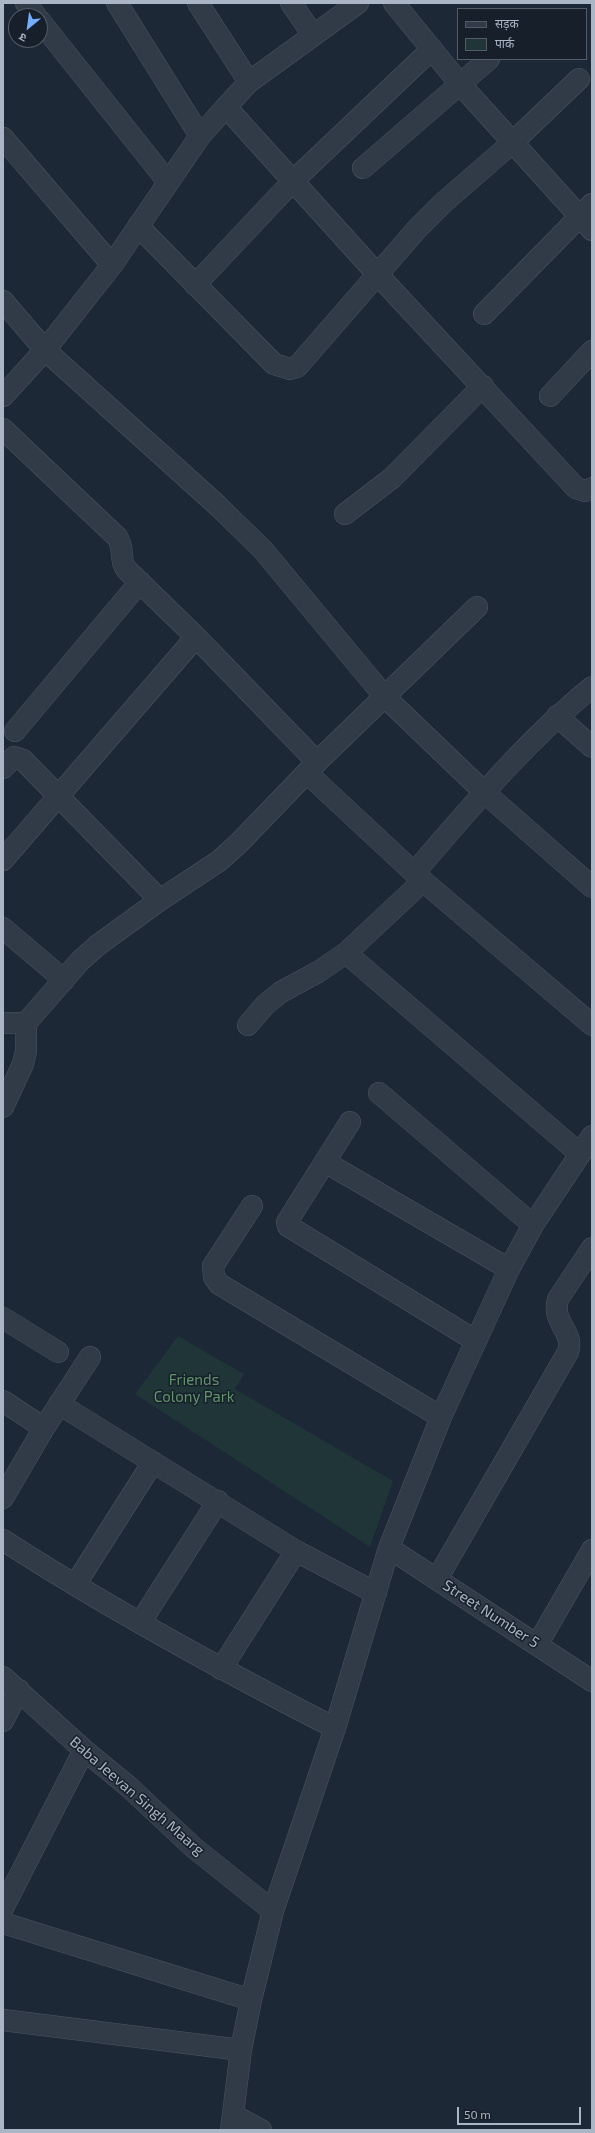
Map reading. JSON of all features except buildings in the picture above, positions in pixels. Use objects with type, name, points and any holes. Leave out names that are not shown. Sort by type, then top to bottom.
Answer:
[{"type":"street","points":[[116,3],[200,136]]},
{"type":"street","points":[[198,3],[249,82]]},
{"type":"street","points":[[291,3],[313,35]]},
{"type":"street","points":[[3,396],[45,350],[112,265],[200,136],[226,107],[249,82],[358,3]]},
{"type":"street","points":[[394,3],[460,84],[512,144],[588,217],[484,314]]},
{"type":"street","points":[[48,31],[168,182]]},
{"type":"street","points":[[195,285],[293,181],[432,49]]},
{"type":"street","points":[[363,168],[488,60]]},
{"type":"street","points":[[138,226],[274,364],[290,369],[297,367],[417,229],[442,203],[512,144],[578,79]]},
{"type":"street","points":[[226,107],[378,275],[483,386],[576,488],[585,491],[592,488]]},
{"type":"street","points":[[3,138],[112,265]]},
{"type":"street","points":[[3,301],[45,350],[217,505],[263,550],[385,697],[484,792],[592,887]]},
{"type":"street","points":[[550,396],[592,352]]},
{"type":"street","points":[[345,514],[392,478],[483,386]]},
{"type":"street","points":[[3,429],[117,536],[122,546],[124,566],[196,637],[312,768],[418,877],[592,1025]]},
{"type":"street","points":[[15,731],[140,582]]},
{"type":"street","points":[[3,1107],[23,1064],[26,1052],[26,1023],[64,980],[98,945],[160,900],[219,861],[477,607]]},
{"type":"street","points":[[3,860],[196,637]]},
{"type":"street","points":[[248,1025],[265,1005],[281,992],[318,972],[346,953],[418,877],[484,792],[557,716],[592,687]]},
{"type":"street","points":[[557,716],[592,747]]},
{"type":"street","points":[[3,768],[14,757],[23,760],[59,795],[160,900]]},
{"type":"street","points":[[3,928],[64,980]]},
{"type":"street","points":[[346,953],[579,1153]]},
{"type":"street","points":[[3,1023],[26,1023]]},
{"type":"street","points":[[379,1093],[534,1225]]},
{"type":"street","points":[[350,1122],[287,1222],[288,1226],[476,1341]]},
{"type":"street","points":[[261,2130],[232,2123],[241,2050],[251,2000],[274,1910],[335,1728],[389,1548],[441,1417],[509,1269],[534,1225],[579,1153],[592,1136]]},
{"type":"street","points":[[325,1162],[509,1269]]},
{"type":"street","points":[[252,1206],[213,1266],[214,1277],[220,1284],[441,1417]]},
{"type":"street","points":[[437,1579],[568,1352],[570,1340],[557,1315],[556,1307],[558,1299],[592,1248]]},
{"type":"street","points":[[3,1318],[58,1352]]},
{"type":"street","points":[[3,1498],[44,1428],[90,1356]]},
{"type":"street","points":[[3,1401],[44,1428]]},
{"type":"street","points":[[59,1404],[296,1550],[376,1593]]},
{"type":"street","points":[[75,1585],[152,1462]]},
{"type":"street","points":[[140,1623],[218,1501]]},
{"type":"street","points":[[3,1540],[75,1585],[220,1669],[335,1728]]},
{"type":"street","name":"Street Number 5","points":[[389,1548],[592,1680]]},
{"type":"street","points":[[220,1669],[296,1550]]},
{"type":"street","points":[[537,1645],[592,1550]]},
{"type":"street","name":"Baba Jeevan Singh Maarg","points":[[3,1677],[84,1750],[129,1787],[193,1847],[274,1910]]},
{"type":"street","points":[[3,1721],[19,1690]]},
{"type":"street","points":[[3,1908],[84,1750]]},
{"type":"street","points":[[3,1923],[251,2000]]},
{"type":"street","points":[[3,2020],[241,2050]]},
{"type":"green space","name":"Friends Colony Park","points":[[178,1336],[244,1374],[235,1389],[393,1481],[370,1547],[135,1394]]}]
